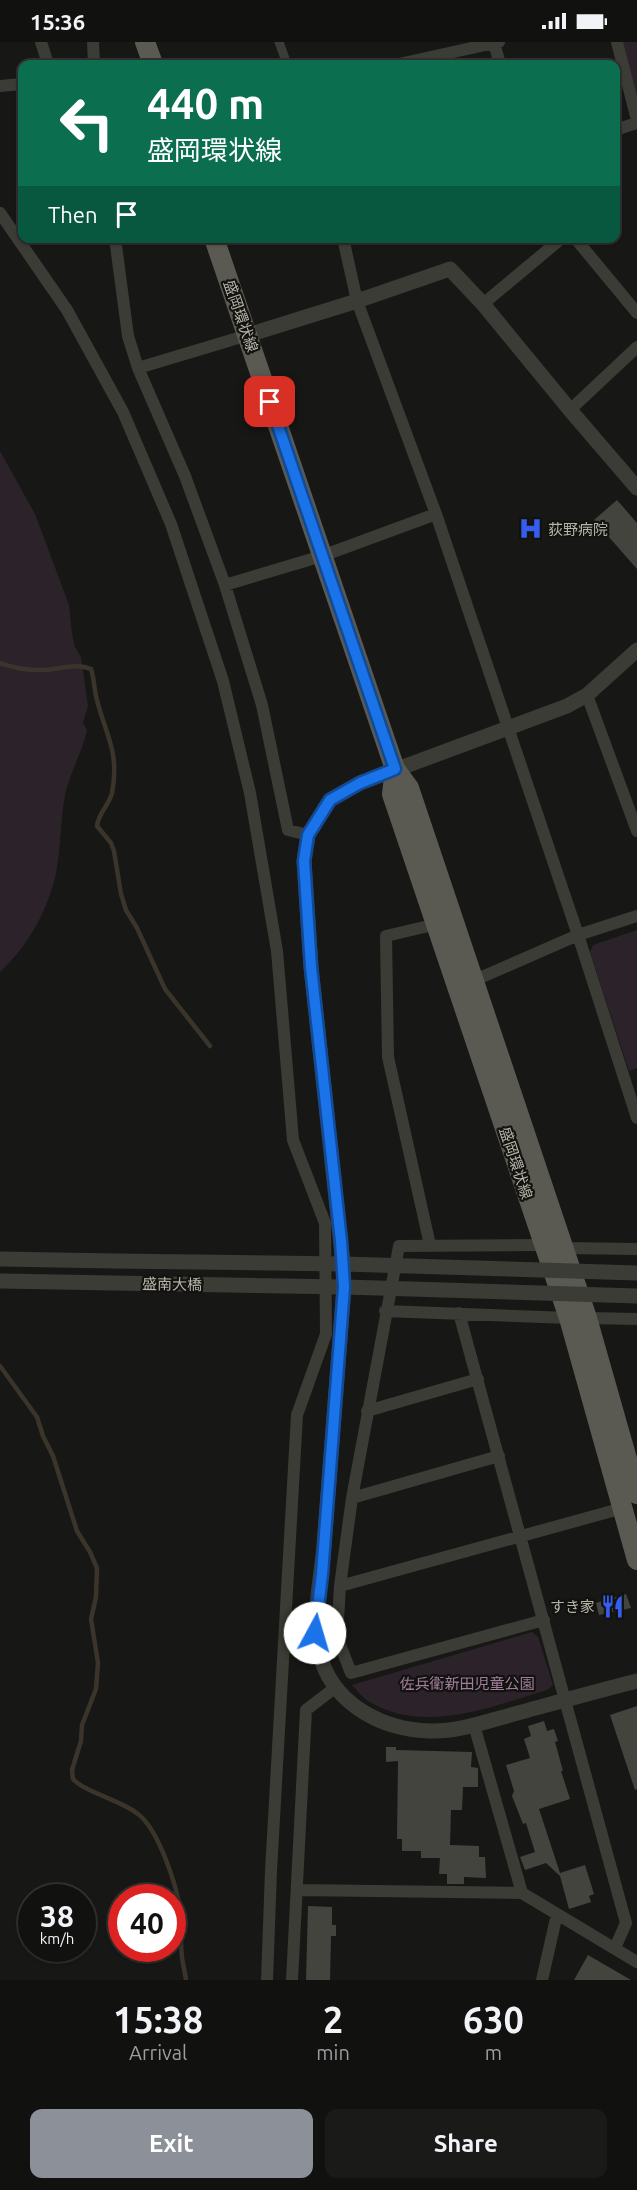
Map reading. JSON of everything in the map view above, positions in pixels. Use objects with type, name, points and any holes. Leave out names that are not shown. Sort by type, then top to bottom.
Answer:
[{"type":"main road","points":[[145,42],[152,60]]},
{"type":"main road","name":"盛岡環状線","points":[[216,243],[395,769],[409,788],[563,1248],[637,1560]]},
{"type":"main road","name":"盛岡環状線","points":[[395,769],[392,794],[543,1245],[578,1318],[637,1494]]},
{"type":"street","points":[[41,42],[47,60]]},
{"type":"street","points":[[93,42],[94,60]]},
{"type":"street","points":[[279,42],[286,60]]},
{"type":"street","points":[[617,42],[637,122],[620,128]]},
{"type":"street","points":[[417,60],[496,43],[499,60]]},
{"type":"street","points":[[0,86],[18,84]]},
{"type":"street","points":[[0,213],[18,239]]},
{"type":"street","points":[[21,243],[67,309],[123,412],[171,524],[220,669],[250,793],[277,951],[293,1140],[325,1223],[326,1334],[297,1415],[271,1870],[267,1980]]},
{"type":"street","points":[[116,243],[128,336],[138,368],[185,476],[225,585],[262,705],[288,830],[308,835]]},
{"type":"street","points":[[344,243],[357,302],[436,514],[578,935],[637,1118]]},
{"type":"street","points":[[483,304],[556,243]]},
{"type":"street","points":[[578,243],[637,313]]},
{"type":"street","points":[[138,368],[357,302],[450,269],[483,304],[570,410],[636,485]]},
{"type":"street","points":[[570,410],[637,347]]},
{"type":"street","points":[[225,585],[322,556],[436,514]]},
{"type":"street","points":[[637,650],[587,695],[567,706],[395,769],[360,783],[330,800],[308,835],[304,861],[305,894],[344,1287],[322,1574],[315,1633],[322,1661],[336,1687],[355,1706],[374,1719],[393,1726],[432,1731],[474,1725],[637,1681]]},
{"type":"street","points":[[587,695],[636,824]]},
{"type":"street","points":[[475,980],[578,935],[637,916]]},
{"type":"street","points":[[430,1245],[388,1057],[386,936],[437,924]]},
{"type":"street","points":[[543,1245],[399,1246],[385,1311],[352,1498],[340,1586],[337,1637],[351,1673],[544,1620]]},
{"type":"street","points":[[563,1248],[637,1248]]},
{"type":"street","name":"盛南大橋","points":[[0,1259],[343,1264],[637,1273]]},
{"type":"street","name":"盛南大橋","points":[[0,1281],[344,1287],[637,1296]]},
{"type":"street","points":[[385,1311],[637,1319]]},
{"type":"street","points":[[459,1313],[626,1923],[615,1948]]},
{"type":"street","points":[[367,1411],[478,1378]]},
{"type":"street","points":[[352,1498],[499,1456]]},
{"type":"street","points":[[340,1586],[623,1508]]},
{"type":"street","points":[[292,1980],[306,1710],[336,1687]]},
{"type":"street","points":[[474,1725],[522,1893]]},
{"type":"street","points":[[297,1890],[522,1893],[637,1962]]},
{"type":"street","points":[[542,1980],[557,1914]]},
{"type":"green space","points":[[623,42],[637,42],[637,96]]},
{"type":"green space","points":[[0,451],[35,514],[69,605],[72,634],[75,647],[81,657],[88,706],[83,723],[87,730],[85,738],[65,795],[58,864],[48,900],[28,939],[0,972]]},
{"type":"green space","points":[[637,930],[637,1068],[629,1071],[590,952],[593,945]]},
{"type":"green space","name":"佐兵衛新田児童公園","points":[[532,1632],[538,1637],[553,1685],[547,1690],[503,1704],[457,1715],[412,1716],[389,1711],[368,1701],[352,1685]]},
{"type":"building","points":[[617,500],[637,523],[637,569],[594,520]]},
{"type":"building","name":"すき家","points":[[626,1594],[631,1608],[599,1615],[596,1603]]},
{"type":"building","points":[[637,1706],[637,1789],[635,1790],[610,1715]]},
{"type":"building","points":[[544,1721],[547,1731],[554,1729],[558,1741],[555,1742],[563,1771],[561,1771],[570,1799],[539,1809],[560,1873],[585,1865],[594,1894],[589,1896],[591,1902],[569,1909],[560,1876],[546,1863],[525,1870],[520,1857],[535,1852],[526,1823],[523,1824],[512,1796],[514,1791],[506,1765],[530,1758],[524,1739],[531,1736],[528,1726]]},
{"type":"building","points":[[386,1747],[396,1747],[396,1750],[472,1752],[471,1767],[478,1768],[478,1787],[463,1787],[462,1810],[451,1810],[450,1845],[479,1846],[479,1857],[485,1857],[486,1878],[464,1877],[464,1884],[447,1884],[447,1874],[439,1874],[440,1858],[421,1858],[421,1851],[402,1851],[402,1839],[397,1839],[398,1761],[386,1762]]},
{"type":"building","points":[[308,1906],[332,1907],[332,1925],[336,1925],[336,1936],[331,1936],[330,1980],[306,1980]]},
{"type":"building","points":[[588,1955],[631,1980],[574,1980]]},
{"type":"waterway","points":[[0,663],[32,670],[73,666],[91,669],[114,765],[112,793],[99,817],[97,826],[111,843],[126,910],[137,928],[165,989],[210,1046]]},
{"type":"waterway","points":[[0,1366],[37,1417],[53,1456],[77,1531],[97,1568],[96,1597],[91,1619],[98,1663],[96,1689],[82,1725],[81,1741],[72,1770],[73,1779],[86,1788],[131,1809],[145,1821],[153,1832],[171,1873],[178,1900],[181,1917],[181,1951],[186,1980]]},
{"type":"place","name":"荻野病院","points":[[530,529]]},
{"type":"place","name":"すき家","points":[[613,1606]]},
{"type":"route","points":[[270,402],[395,769],[360,783],[330,800],[308,835],[304,861],[311,967],[344,1287],[322,1574],[315,1633]]}]
